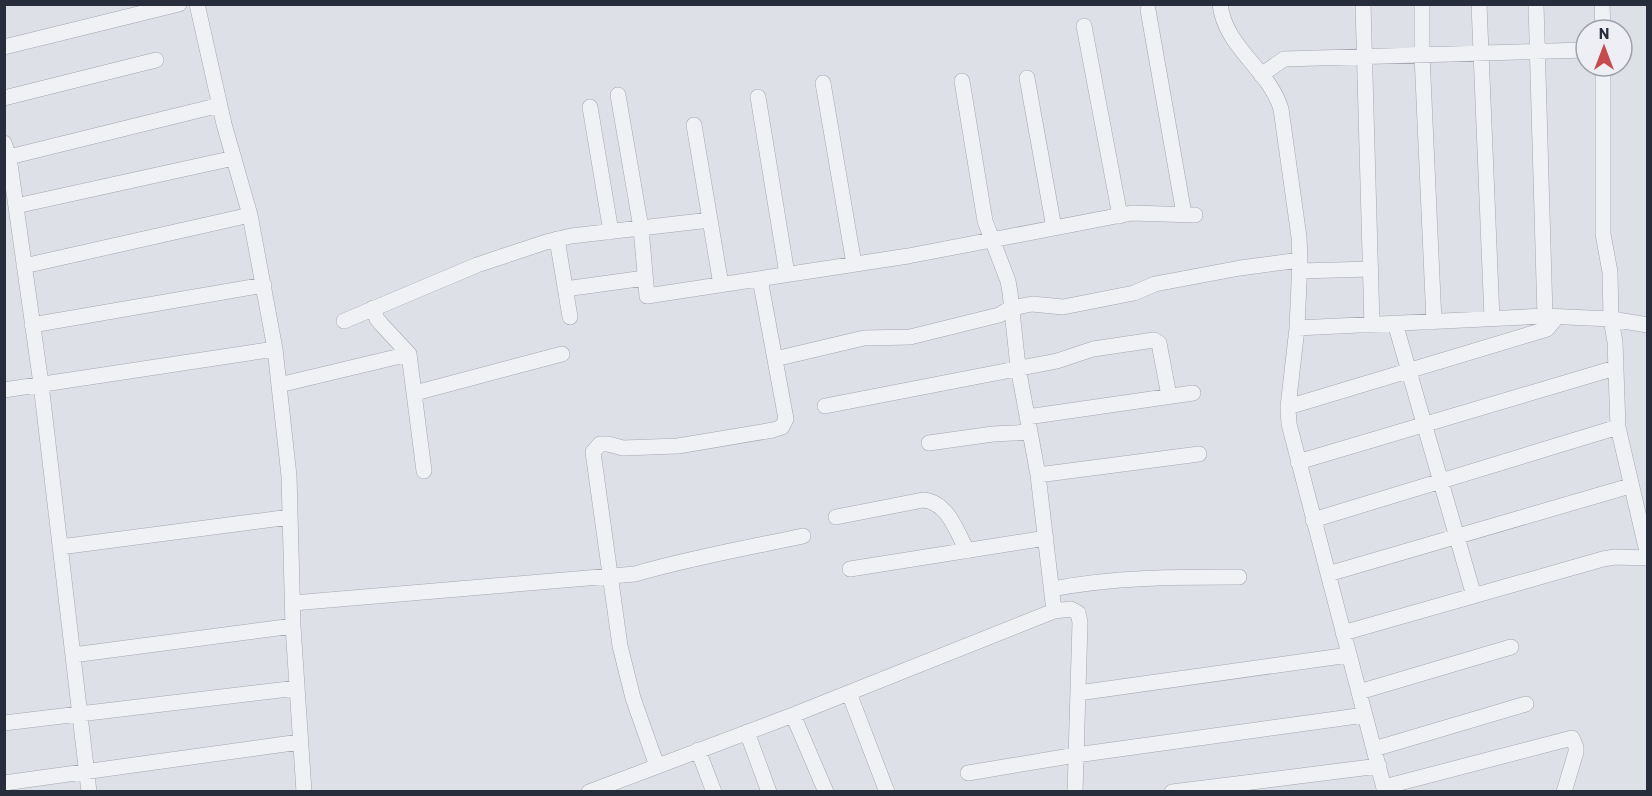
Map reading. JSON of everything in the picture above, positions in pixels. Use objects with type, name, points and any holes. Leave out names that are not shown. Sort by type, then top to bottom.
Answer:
[{"type":"street","points":[[4,47],[179,4]]},
{"type":"street","points":[[197,4],[220,105],[250,215],[275,349],[289,476],[293,626],[304,792]]},
{"type":"street","points":[[1220,4],[1227,32],[1278,98],[1281,109],[1299,237],[1300,266],[1297,328],[1288,407],[1289,424],[1385,789],[1572,738],[1576,752],[1564,792]]},
{"type":"street","points":[[1363,4],[1372,325]]},
{"type":"street","points":[[1422,4],[1422,55],[1434,322]]},
{"type":"street","points":[[1479,4],[1492,319]]},
{"type":"street","points":[[1288,407],[1547,328],[1551,316],[1536,4]]},
{"type":"street","points":[[618,95],[641,228],[647,296],[854,264],[1132,213],[1189,214],[1148,10]]},
{"type":"street","points":[[1084,26],[1120,216]]},
{"type":"street","points":[[1261,75],[1284,59],[1574,50]]},
{"type":"street","points":[[4,98],[156,60]]},
{"type":"street","points":[[1027,78],[1054,228]]},
{"type":"street","points":[[1343,633],[1604,559],[1647,557],[1618,427],[1615,342],[1611,319],[1610,278],[1603,234],[1603,78]]},
{"type":"street","points":[[962,81],[985,222],[1008,280],[1018,368],[1038,475],[1054,611]]},
{"type":"street","points":[[823,83],[854,264]]},
{"type":"street","points":[[758,96],[787,274]]},
{"type":"street","points":[[89,792],[41,384],[7,150],[220,105]]},
{"type":"street","points":[[590,107],[611,232]]},
{"type":"street","points":[[694,125],[721,285]]},
{"type":"street","points":[[16,206],[234,158]]},
{"type":"street","points":[[24,266],[250,215]]},
{"type":"street","points":[[344,321],[477,265],[557,239],[710,220]]},
{"type":"street","points":[[557,239],[570,317]]},
{"type":"street","points":[[775,360],[864,338],[910,337],[999,315],[1011,308],[1032,304],[1063,307],[1134,293],[1155,284],[1240,268],[1300,266],[1371,269]]},
{"type":"street","points":[[565,289],[645,278]]},
{"type":"street","points":[[657,766],[620,646],[593,452],[600,444],[622,448],[678,446],[773,430],[782,426],[786,419],[760,279]]},
{"type":"street","points":[[32,325],[264,285]]},
{"type":"street","points":[[373,308],[382,326],[409,354],[424,471]]},
{"type":"street","points":[[1297,328],[1551,316],[1611,319],[1647,325]]},
{"type":"street","points":[[1395,323],[1474,596]]},
{"type":"street","points":[[825,406],[1057,361],[1093,349],[1154,340],[1159,343],[1169,396]]},
{"type":"street","points":[[4,390],[275,349]]},
{"type":"street","points":[[279,385],[409,354]]},
{"type":"street","points":[[415,393],[562,354]]},
{"type":"street","points":[[1298,462],[1615,368]]},
{"type":"street","points":[[928,443],[993,434],[1029,424],[1193,393]]},
{"type":"street","points":[[1313,520],[1618,427]]},
{"type":"street","points":[[1038,475],[1199,453]]},
{"type":"street","points":[[1328,574],[1630,486]]},
{"type":"street","points":[[836,517],[923,500],[930,501],[938,504],[945,511],[967,551]]},
{"type":"street","points":[[60,547],[290,517]]},
{"type":"street","points":[[292,603],[635,574],[671,563],[803,536]]},
{"type":"street","points":[[850,569],[1046,538]]},
{"type":"street","points":[[1052,589],[1084,582],[1125,578],[1239,577]]},
{"type":"street","points":[[589,792],[793,715],[1054,611],[1071,609],[1078,613],[1080,622],[1075,792]]},
{"type":"street","points":[[73,655],[293,626]]},
{"type":"street","points":[[1359,692],[1510,647]]},
{"type":"street","points":[[1078,693],[1349,655]]},
{"type":"street","points":[[4,723],[80,712],[297,688]]},
{"type":"street","points":[[849,693],[887,792]]},
{"type":"street","points":[[1374,748],[1526,704]]},
{"type":"street","points":[[968,773],[1076,755],[1365,714]]},
{"type":"street","points":[[793,715],[826,792]]},
{"type":"street","points":[[747,732],[769,792]]},
{"type":"street","points":[[4,783],[300,742]]},
{"type":"street","points":[[698,750],[714,792]]},
{"type":"street","points":[[1172,792],[1379,766]]}]
